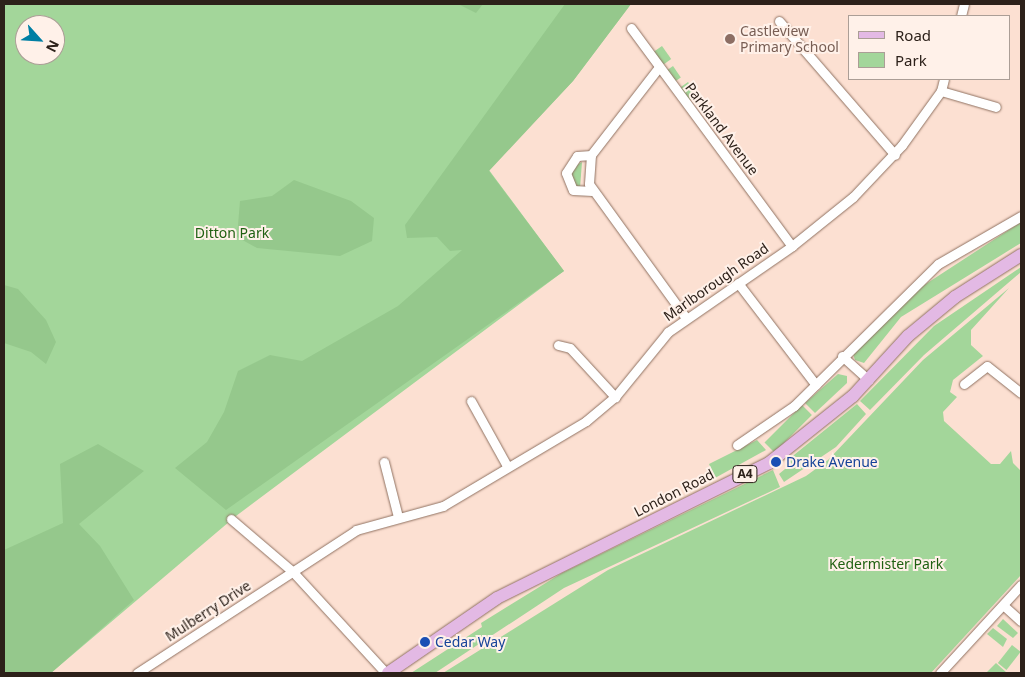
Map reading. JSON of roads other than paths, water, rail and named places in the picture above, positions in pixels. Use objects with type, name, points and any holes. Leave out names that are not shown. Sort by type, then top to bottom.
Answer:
[{"type":"main road","name":"London Road","points":[[387,673],[497,598],[768,464],[810,434],[869,380],[928,319],[1021,255]]},
{"type":"main road","points":[[401,673],[422,659],[433,642]]},
{"type":"street","points":[[779,20],[895,155]]},
{"type":"street","name":"Parkland Avenue","points":[[630,28],[792,246]]},
{"type":"street","points":[[659,67],[591,155],[588,168],[592,191],[686,318]]},
{"type":"street","name":"Marlborough Road","points":[[293,572],[356,530],[443,506],[507,466],[586,421],[615,397],[668,332],[792,246],[853,197],[895,155],[941,91],[944,80]]},
{"type":"street","points":[[941,91],[996,107]]},
{"type":"street","points":[[591,155],[576,156],[566,172],[573,190],[592,191]]},
{"type":"street","points":[[736,445],[794,406],[842,356],[938,264],[1021,216]]},
{"type":"street","points":[[738,283],[816,385]]},
{"type":"street","points":[[558,345],[570,348],[615,397]]},
{"type":"street","points":[[842,356],[869,380]]},
{"type":"street","points":[[964,384],[987,366],[1021,393]]},
{"type":"street","points":[[471,401],[507,466]]},
{"type":"street","points":[[384,462],[398,517]]},
{"type":"street","points":[[231,519],[293,572],[387,673]]},
{"type":"street","name":"Mulberry Drive","points":[[137,673],[293,572]]},
{"type":"street","points":[[940,673],[1021,585]]},
{"type":"street","points":[[1003,605],[1021,621]]},
{"type":"place","name":"Castleview Primary School","points":[[730,39]]},
{"type":"place","name":"Drake Avenue","points":[[776,462]]},
{"type":"place","name":"Cedar Way","points":[[425,642]]},
{"type":"park label","name":"Ditton Park","points":[[232,233]]},
{"type":"park label","name":"Kedermister Park","points":[[886,564]]}]
